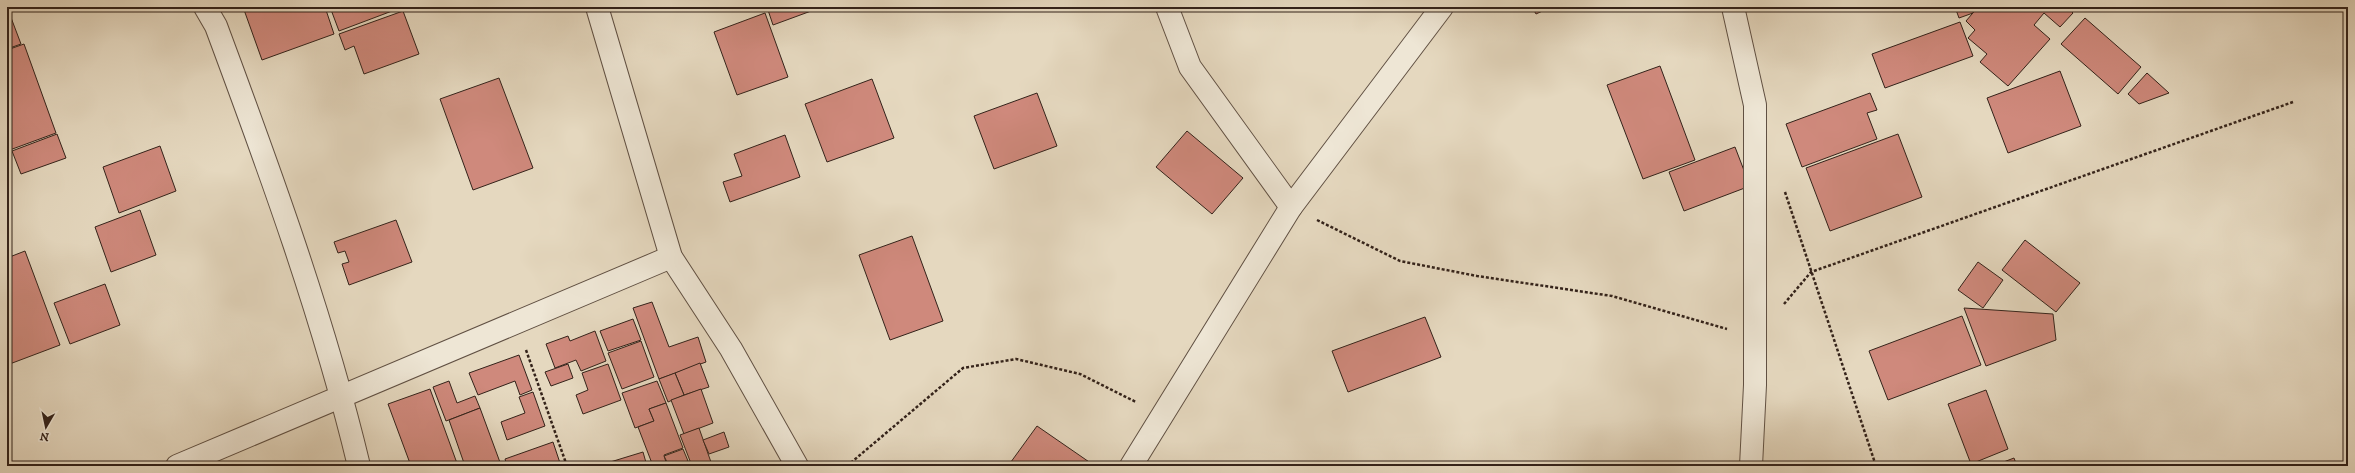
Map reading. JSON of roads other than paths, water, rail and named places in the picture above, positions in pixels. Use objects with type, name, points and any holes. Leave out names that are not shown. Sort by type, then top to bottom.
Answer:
[{"type":"street","points":[[205,7],[216,26],[281,203],[342,394],[359,466]]},
{"type":"street","points":[[596,7],[671,257],[731,349],[797,466]]},
{"type":"street","points":[[1168,7],[1190,67],[1291,207]]},
{"type":"street","points":[[1131,466],[1291,207],[1442,7]]},
{"type":"street","points":[[1733,7],[1755,104],[1755,337],[1751,466]]},
{"type":"street","points":[[177,466],[342,394],[671,257]]}]
